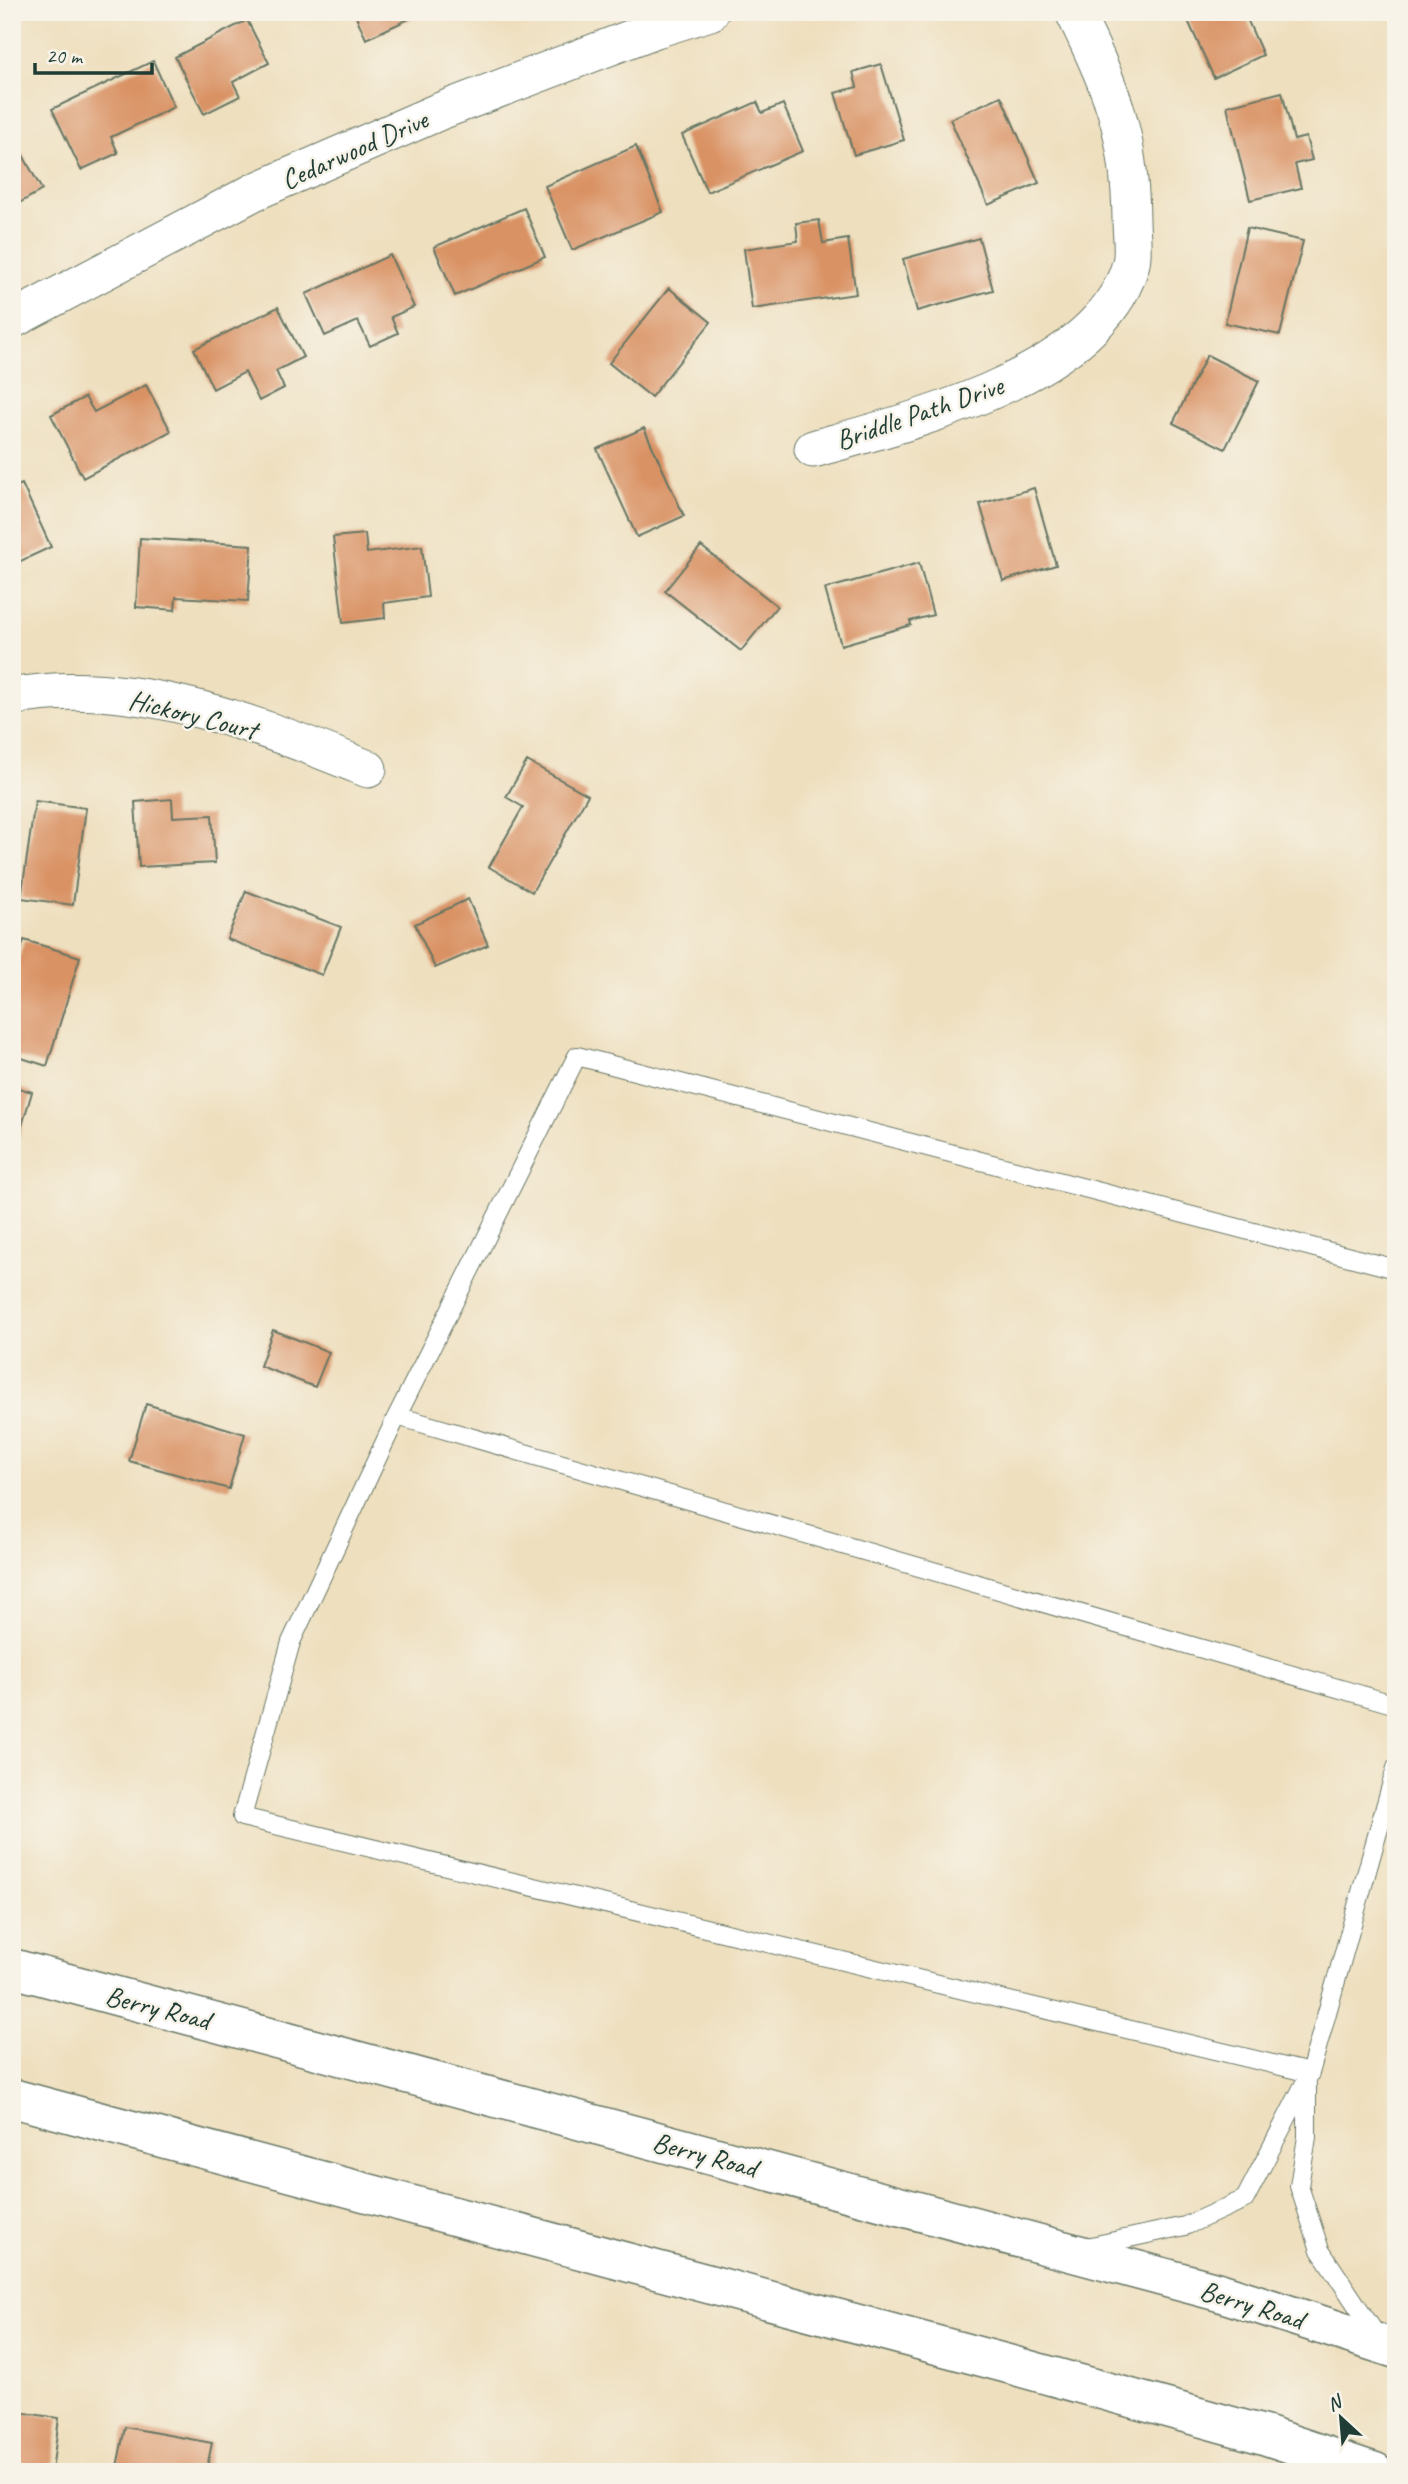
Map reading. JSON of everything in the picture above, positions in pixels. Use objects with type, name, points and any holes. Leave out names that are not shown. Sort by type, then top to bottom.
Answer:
[{"type":"highway","name":"Berry Road","points":[[12,1968],[1219,2292],[1389,2347]]},
{"type":"highway","points":[[12,2098],[995,2361],[1264,2435],[1375,2472]]},
{"type":"street","name":"Cedarwood Drive","points":[[12,320],[267,187],[438,112],[656,29],[710,12]]},
{"type":"street","name":"Briddle Path Drive","points":[[813,449],[894,426],[979,397],[1061,354],[1104,314],[1120,289],[1132,262],[1131,180],[1123,127],[1104,72],[1074,12]]},
{"type":"street","name":"Hickory Court","points":[[12,697],[30,694],[107,694],[186,706],[311,746],[368,769]]},
{"type":"lane","points":[[1309,2078],[242,1816],[291,1642],[397,1416],[578,1056],[1396,1269]]},
{"type":"lane","points":[[397,1416],[1396,1705]]},
{"type":"lane","points":[[1067,2251],[1185,2226],[1245,2199],[1309,2078],[1396,1768]]},
{"type":"lane","points":[[1309,2078],[1307,2137],[1299,2186],[1320,2250],[1389,2347]]},
{"type":"building","points":[[354,12],[424,12],[366,39]]},
{"type":"building","points":[[1184,12],[1244,12],[1263,55],[1214,78]]},
{"type":"building","points":[[247,20],[269,63],[233,82],[240,96],[204,114],[175,57]]},
{"type":"building","points":[[153,61],[174,107],[111,137],[118,153],[81,170],[52,109]]},
{"type":"building","points":[[881,64],[904,140],[854,155],[835,93],[857,87],[853,72]]},
{"type":"building","points":[[1282,92],[1294,140],[1306,137],[1312,160],[1295,164],[1301,188],[1250,200],[1227,106]]},
{"type":"building","points":[[1001,96],[1039,183],[988,205],[950,119]]},
{"type":"building","points":[[757,102],[762,113],[783,104],[803,151],[707,192],[682,135]]},
{"type":"building","points":[[18,146],[42,190],[12,207],[12,149]]},
{"type":"building","points":[[636,146],[663,212],[572,250],[545,186]]},
{"type":"building","points":[[524,208],[545,257],[455,296],[434,247]]},
{"type":"building","points":[[819,220],[823,243],[848,239],[856,294],[752,309],[744,249],[798,241],[796,223]]},
{"type":"building","points":[[1247,228],[1303,241],[1280,335],[1225,323]]},
{"type":"building","points":[[979,238],[993,290],[917,311],[903,259]]},
{"type":"building","points":[[390,255],[414,307],[391,317],[398,333],[370,346],[358,321],[325,336],[306,294]]},
{"type":"building","points":[[669,288],[711,322],[651,397],[609,363]]},
{"type":"building","points":[[278,307],[303,357],[276,371],[284,388],[259,401],[245,372],[213,389],[194,349]]},
{"type":"building","points":[[1207,355],[1259,381],[1225,449],[1173,423]]},
{"type":"building","points":[[146,385],[171,431],[83,478],[51,415],[85,397],[94,412]]},
{"type":"building","points":[[644,428],[684,516],[637,537],[597,449]]},
{"type":"building","points":[[22,484],[51,547],[12,565],[12,488]]},
{"type":"building","points":[[1034,488],[1056,565],[1003,581],[980,504]]},
{"type":"building","points":[[365,534],[367,553],[422,546],[428,597],[384,603],[385,618],[343,623],[333,537]]},
{"type":"building","points":[[140,538],[252,545],[248,601],[176,597],[175,610],[136,607]]},
{"type":"building","points":[[701,546],[777,606],[741,651],[665,591]]},
{"type":"building","points":[[919,563],[933,615],[910,621],[911,625],[841,645],[825,589]]},
{"type":"building","points":[[527,761],[588,795],[532,892],[489,867],[523,807],[506,797]]},
{"type":"building","points":[[172,799],[173,817],[212,815],[215,863],[139,867],[135,802]]},
{"type":"building","points":[[35,801],[86,808],[73,905],[21,898]]},
{"type":"building","points":[[246,891],[341,927],[322,975],[227,939]]},
{"type":"building","points":[[468,899],[488,945],[435,968],[415,924]]},
{"type":"building","points":[[24,940],[80,957],[47,1066],[12,1055],[12,980]]},
{"type":"building","points":[[12,1086],[32,1092],[13,1156],[12,1156]]},
{"type":"building","points":[[273,1330],[329,1352],[315,1387],[260,1366]]},
{"type":"building","points":[[146,1404],[245,1434],[229,1489],[129,1461]]},
{"type":"building","points":[[12,2411],[59,2418],[52,2472],[12,2472]]},
{"type":"building","points":[[125,2427],[212,2443],[206,2472],[116,2472]]}]
